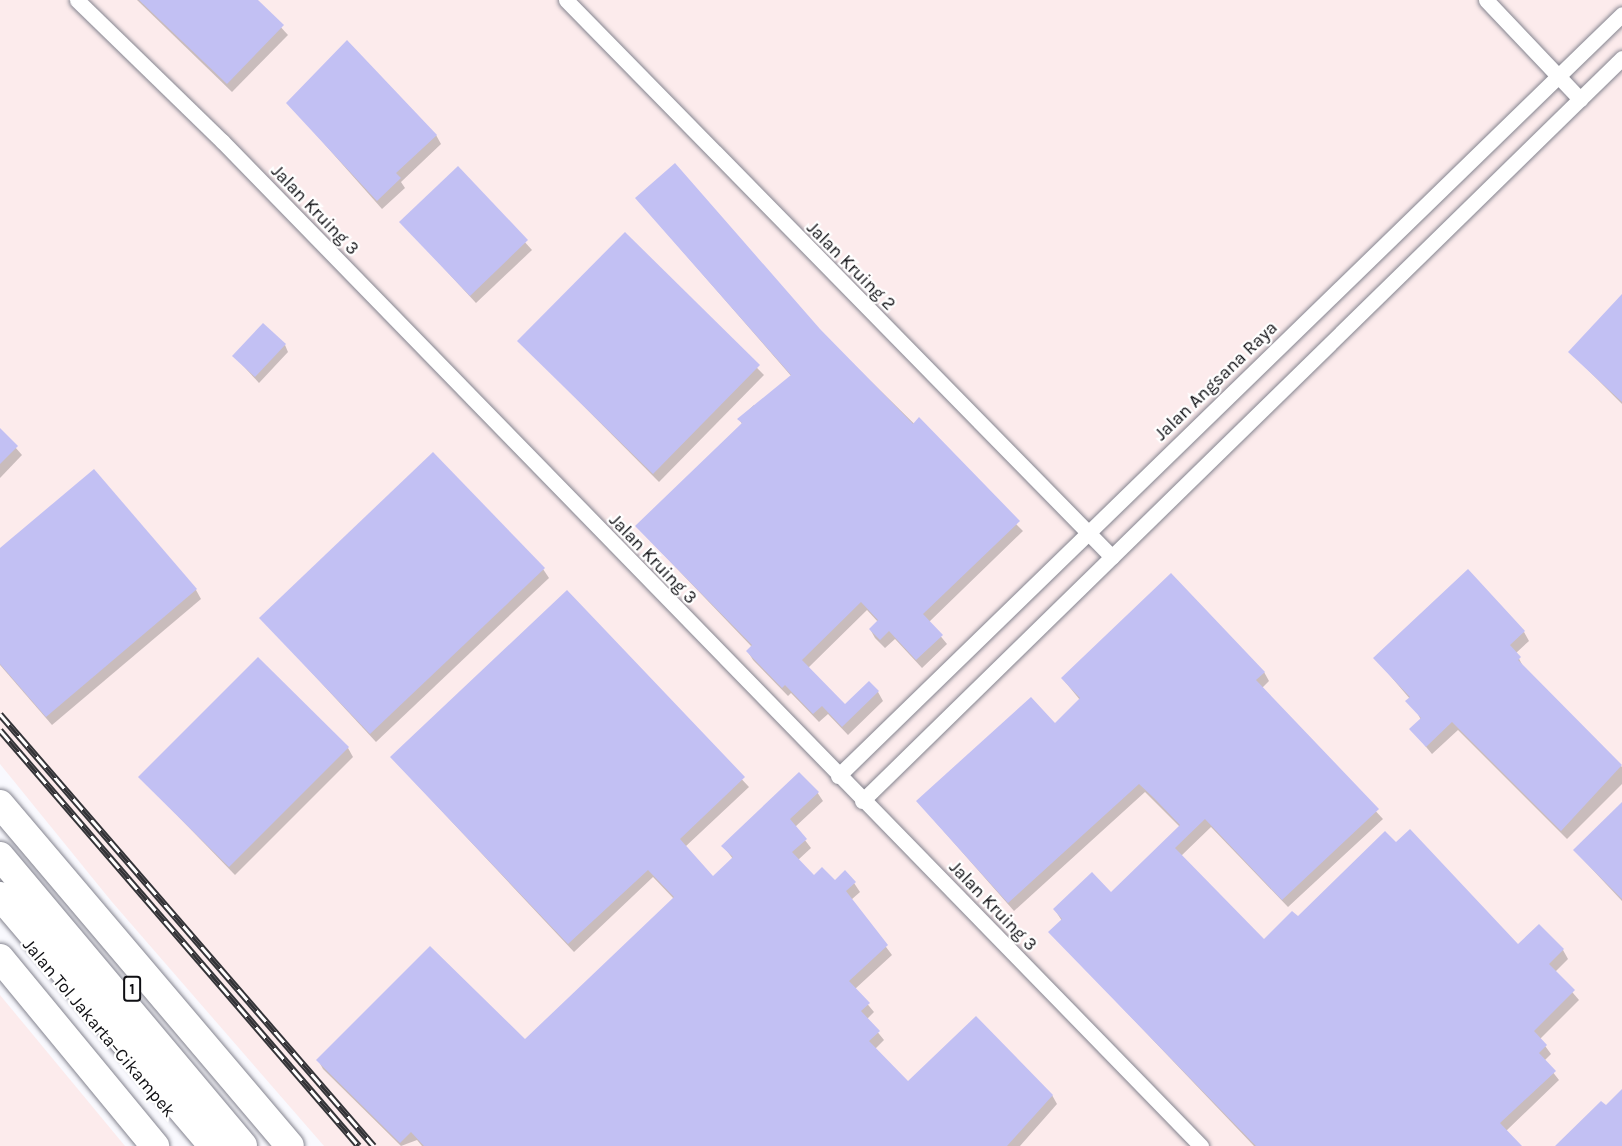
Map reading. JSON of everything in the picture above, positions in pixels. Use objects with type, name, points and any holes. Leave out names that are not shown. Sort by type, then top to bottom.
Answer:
[{"type":"highway","points":[[0,804],[290,1146]]},
{"type":"highway","name":"1","points":[[0,832],[265,1146]]},
{"type":"highway","name":"1","points":[[0,856],[243,1146]]},
{"type":"highway","name":"1","points":[[0,896],[213,1146]]},
{"type":"highway","name":"Jalan Tol Jakarta–Cikampek","points":[[0,909],[198,1146]]},
{"type":"highway","points":[[0,958],[156,1146]]},
{"type":"street","name":"Jalan Kruing 3","points":[[77,0],[222,141],[862,801],[1201,1146]]},
{"type":"street","name":"Jalan Kruing 2","points":[[566,0],[1112,557]]},
{"type":"street","points":[[1486,0],[1580,99]]},
{"type":"street","name":"Jalan Angsana Raya","points":[[838,776],[1622,14]]},
{"type":"street","points":[[862,801],[1622,58]]},
{"type":"shaded area","points":[[0,0],[1622,0],[1622,1146],[324,1146],[112,902],[0,764]]},
{"type":"shaded area","points":[[0,995],[125,1146],[0,1146]]},
{"type":"building","points":[[139,0],[258,0],[284,25],[227,84]]},
{"type":"building","points":[[347,40],[437,135],[396,173],[401,178],[377,201],[286,103]]},
{"type":"building","points":[[675,163],[820,329],[913,424],[919,417],[1020,521],[923,614],[943,635],[916,660],[889,631],[880,640],[869,629],[878,620],[861,602],[802,660],[845,704],[869,681],[879,691],[842,727],[822,706],[813,714],[785,685],[782,688],[746,651],[752,645],[635,526],[742,423],[737,419],[791,375],[635,198]]},
{"type":"building","points":[[458,166],[528,240],[470,296],[399,222]]},
{"type":"building","points":[[625,232],[760,365],[653,474],[517,341]]},
{"type":"building","points":[[1622,294],[1622,402],[1568,352]]},
{"type":"building","points":[[263,323],[286,344],[255,377],[232,356]]},
{"type":"building","points":[[0,428],[18,446],[0,464]]},
{"type":"building","points":[[433,452],[545,568],[370,734],[259,618]]},
{"type":"building","points":[[94,469],[197,589],[46,717],[0,664],[0,548]]},
{"type":"building","points":[[1468,569],[1525,631],[1510,645],[1521,657],[1518,660],[1622,765],[1561,831],[1452,722],[1426,747],[1409,729],[1421,718],[1405,701],[1410,697],[1373,658]]},
{"type":"building","points":[[1171,573],[1265,672],[1256,680],[1379,809],[1282,900],[1205,819],[1175,848],[1264,939],[1292,911],[1298,916],[1385,831],[1396,842],[1410,829],[1518,944],[1539,924],[1564,949],[1549,964],[1575,990],[1534,1031],[1547,1045],[1539,1053],[1556,1071],[1500,1123],[1522,1146],[1256,1146],[1048,932],[1062,919],[1053,909],[1092,872],[1111,892],[1180,825],[1154,798],[1139,784],[1008,903],[916,801],[1031,697],[1055,723],[1080,698],[1061,678]]},
{"type":"building","points":[[567,590],[745,777],[680,839],[713,876],[733,857],[721,846],[799,772],[819,792],[790,819],[807,839],[792,852],[814,875],[822,867],[835,880],[845,870],[856,882],[846,891],[888,945],[849,981],[870,1003],[861,1011],[880,1031],[869,1041],[908,1081],[976,1016],[1053,1095],[1007,1146],[424,1146],[411,1132],[400,1143],[316,1060],[430,946],[525,1039],[674,897],[648,870],[568,944],[390,757]]},
{"type":"building","points":[[258,657],[349,747],[229,867],[138,777]]},
{"type":"building","points":[[1622,802],[1622,899],[1573,850]]},
{"type":"building","points":[[1622,1089],[1622,1146],[1555,1146],[1601,1101],[1606,1105]]},
{"type":"railway","points":[[0,714],[374,1146]]},
{"type":"railway","points":[[0,730],[359,1146]]}]
